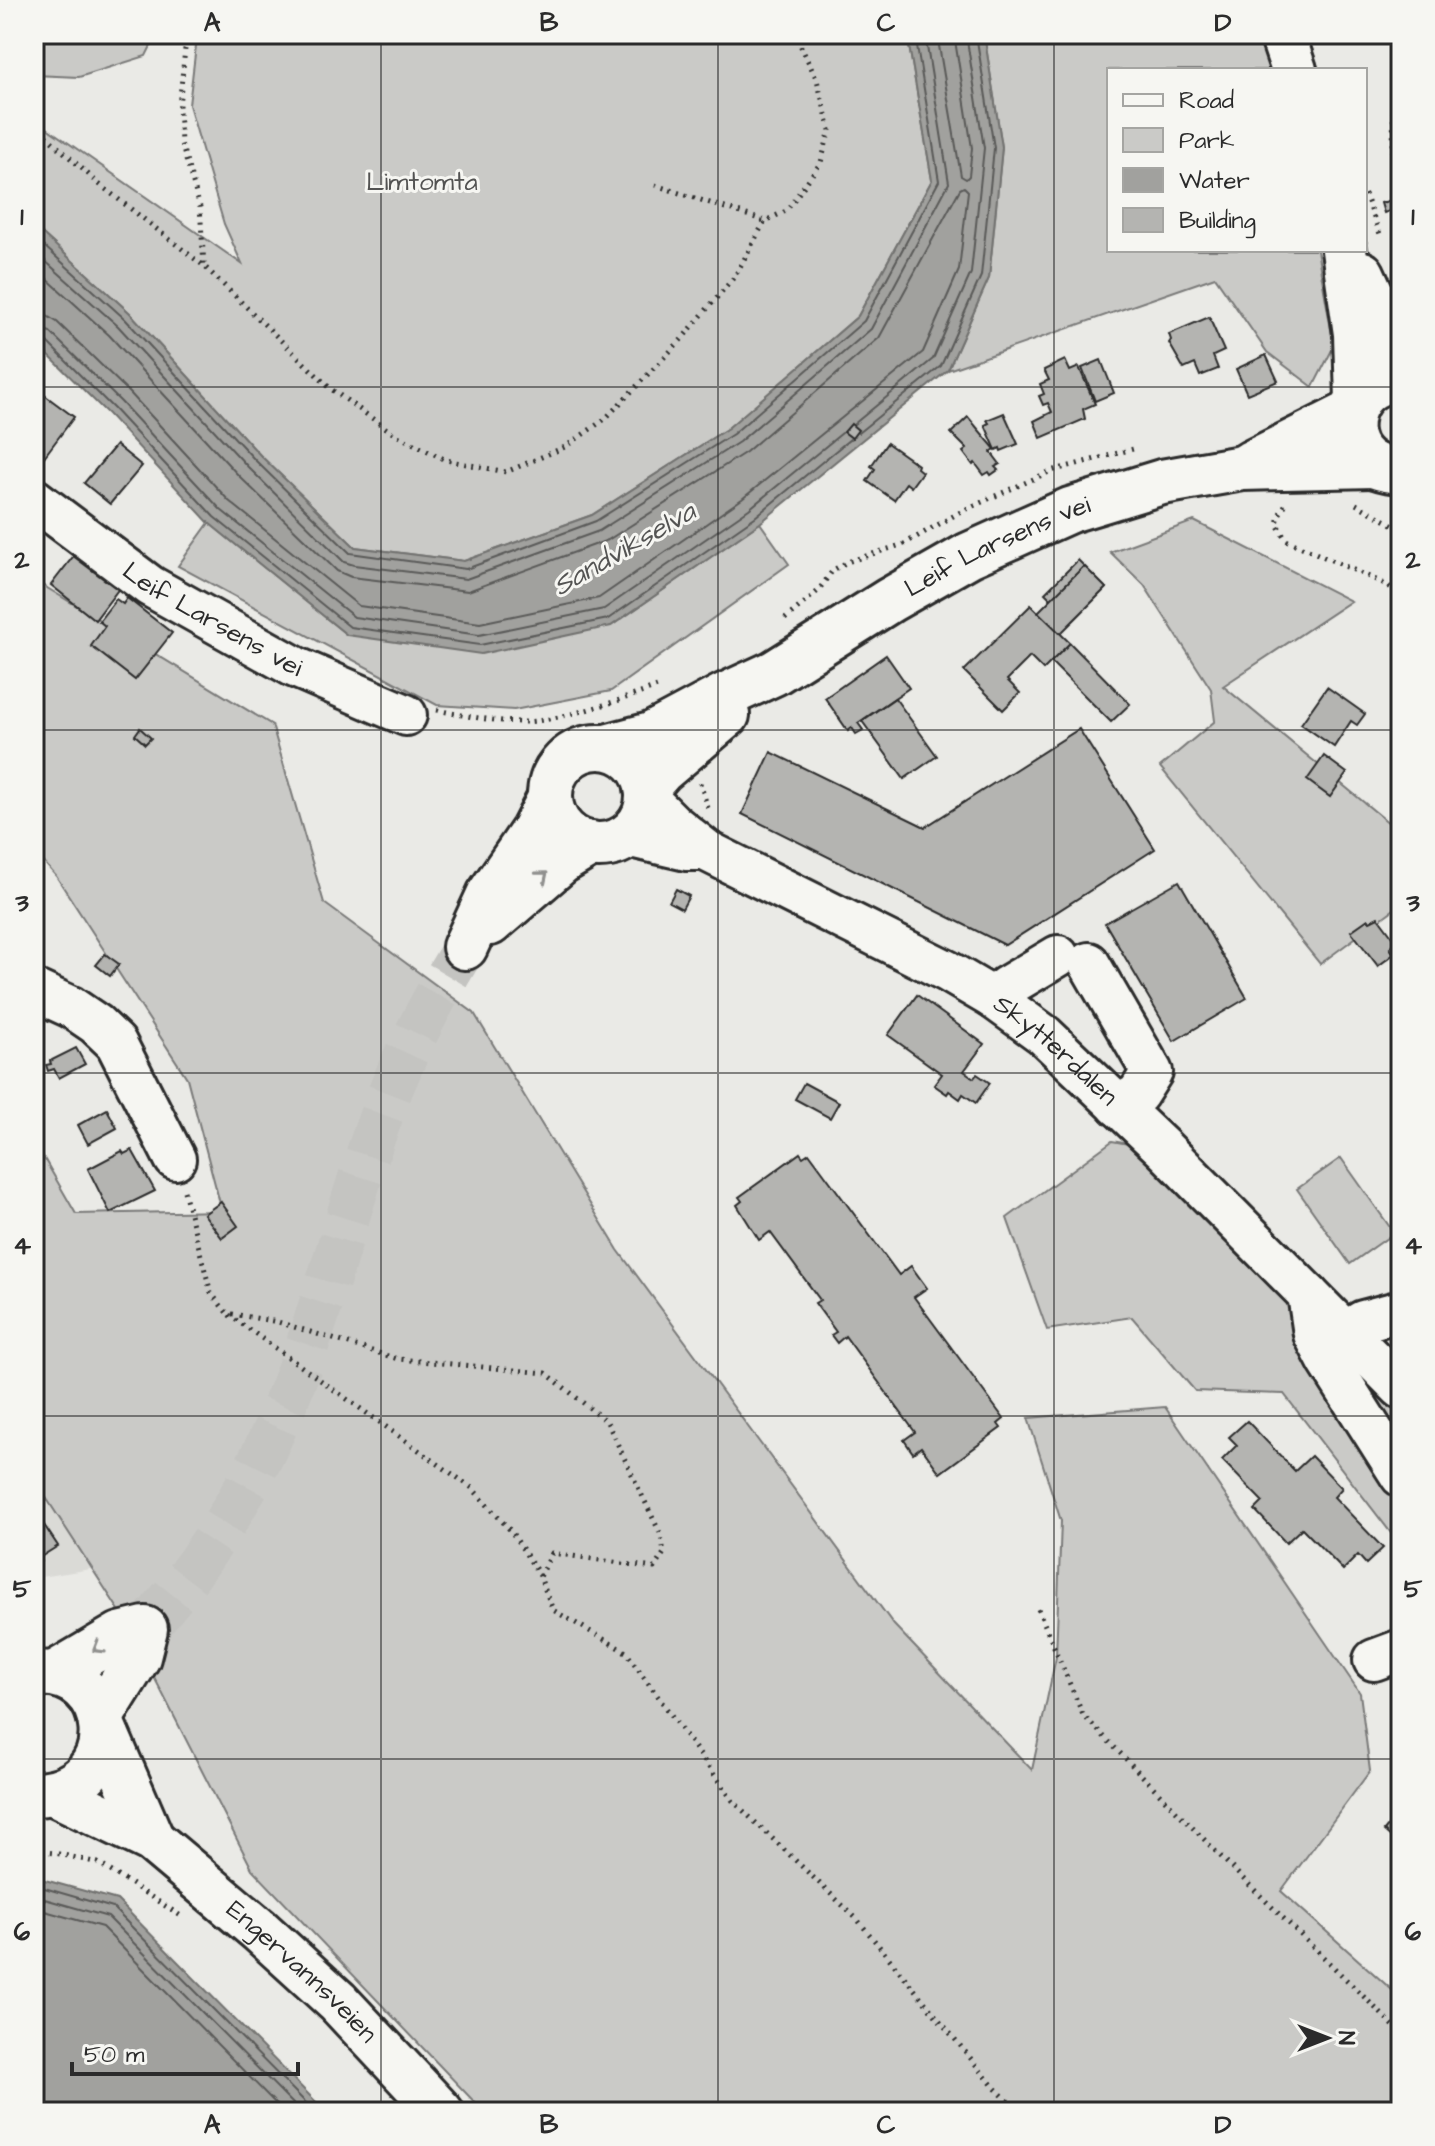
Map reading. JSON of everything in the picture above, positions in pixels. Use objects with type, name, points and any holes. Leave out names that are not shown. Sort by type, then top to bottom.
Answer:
[{"type":"main road","points":[[1282,34],[1293,68]]},
{"type":"main road","points":[[1344,252],[1356,334],[1355,406],[1350,427],[1352,442],[1360,455],[1393,470]]},
{"type":"main road","points":[[1352,252],[1401,359]]},
{"type":"main road","name":"Leif Larsens vei","points":[[1242,468],[1355,406],[1368,389],[1381,383],[1401,381]]},
{"type":"main road","name":"Leif Larsens vei","points":[[606,747],[651,735],[774,673],[890,600],[1014,533],[1070,510],[1130,490],[1242,468],[1393,470]]},
{"type":"main road","name":"Leif Larsens vei","points":[[648,793],[661,771],[774,673]]},
{"type":"main road","points":[[606,747],[624,754],[637,765],[648,793],[642,819],[550,870],[465,947],[489,895],[533,831],[550,798],[555,773],[566,759],[590,748],[606,747]]},
{"type":"main road","points":[[550,798],[554,815],[562,828],[578,840],[609,840]]},
{"type":"main road","points":[[42,1672],[120,1635],[145,1629],[138,1657],[101,1721],[101,1743],[91,1768],[72,1786],[44,1793]]},
{"type":"main road","name":"Engervannsveien","points":[[42,1672],[70,1680],[84,1690],[94,1703],[152,1840]]},
{"type":"main road","name":"Engervannsveien","points":[[44,1793],[152,1840],[259,1930],[338,2002],[441,2112]]},
{"type":"street","name":"Leif Larsens vei","points":[[34,499],[150,586],[295,667],[406,715]]},
{"type":"street","name":"Skytterdalen","points":[[648,793],[673,824],[710,836],[993,998],[1044,1035],[1164,1149],[1401,1388]]},
{"type":"street","name":"Skytterdalen","points":[[609,840],[687,850],[710,836]]},
{"type":"street","points":[[993,998],[1006,987],[1074,959],[1152,1072],[1138,1094],[1118,1106]]},
{"type":"street","points":[[34,990],[71,1007],[116,1043],[175,1159]]},
{"type":"street","points":[[1308,1294],[1314,1334],[1401,1476]]},
{"type":"street","points":[[1345,1332],[1363,1321],[1401,1311]]},
{"type":"path","points":[[191,34],[185,49],[179,106],[181,143],[200,207],[204,266]]},
{"type":"path","points":[[34,125],[99,184],[204,266],[331,389],[394,434],[446,460],[506,472],[565,447],[605,419],[681,340],[735,276],[765,221],[786,211],[821,162],[830,130],[817,80],[795,34]]},
{"type":"path","points":[[1400,34],[1394,43],[1393,169],[1394,178],[1401,189]]},
{"type":"path","points":[[655,185],[765,221]]},
{"type":"path","points":[[1289,502],[1283,507],[1277,524],[1286,540],[1401,594]]},
{"type":"path","points":[[1348,502],[1376,513],[1401,529]]},
{"type":"path","points":[[782,622],[818,591],[826,578]]},
{"type":"path","points":[[406,715],[427,707],[480,719],[526,722],[558,716],[661,686]]},
{"type":"path","points":[[699,780],[710,836]]},
{"type":"path","points":[[175,1159],[211,1293],[227,1313],[472,1488],[511,1531],[540,1577],[553,1610],[626,1652],[733,1801],[857,1919],[994,2087],[1019,2112]]},
{"type":"path","points":[[227,1313],[278,1322],[398,1359],[546,1373],[607,1422],[661,1535],[664,1553],[654,1568],[552,1553],[540,1577]]},
{"type":"path","points":[[1038,1609],[1083,1715],[1229,1865],[1401,2033]]},
{"type":"path","points":[[34,1851],[98,1863],[189,1921]]},
{"type":"shaded area","points":[[34,1479],[91,1569],[34,1578]]},
{"type":"green space","points":[[34,34],[157,34],[146,56],[79,77],[34,75]]},
{"type":"green space","name":"Limtomta","points":[[191,34],[907,34],[932,180],[858,316],[728,428],[592,515],[464,561],[355,547],[260,455],[130,313],[34,226],[34,119],[242,264],[224,224],[189,105],[197,37]]},
{"type":"green space","points":[[984,34],[1307,34],[1318,68],[1107,68],[1107,252],[1317,252],[1334,346],[1313,387],[1267,352],[1215,277],[948,370],[989,278],[1002,147]]},
{"type":"green space","points":[[1194,521],[1351,601],[1223,686],[1401,833],[1401,904],[1320,964],[1160,767],[1215,721],[1211,689],[1144,585],[1110,552]]},
{"type":"green space","points":[[209,523],[347,635],[611,626],[760,523],[789,564],[611,691],[514,710],[437,705],[178,566]]},
{"type":"green space","points":[[34,580],[272,725],[324,903],[474,1013],[618,1250],[894,1625],[1032,1770],[1056,1657],[1061,1521],[1028,1418],[1165,1407],[1360,1693],[1370,1771],[1281,1891],[1401,1998],[1401,2112],[484,2112],[252,1869],[124,1618],[34,1479],[34,1141],[76,1214],[222,1211],[187,1078],[56,876],[34,851]]},
{"type":"green space","points":[[1112,1141],[1134,1145],[1349,1367],[1401,1350],[1401,1546],[1284,1394],[1195,1391],[1132,1317],[1047,1330],[1007,1218]]},
{"type":"green space","points":[[1341,1158],[1394,1233],[1350,1264],[1297,1189]]},
{"type":"water","name":"Sandvikselva","points":[[907,34],[984,34],[1002,147],[989,278],[948,370],[760,523],[611,626],[481,654],[347,635],[209,523],[108,414],[34,341],[34,226],[130,313],[260,455],[355,547],[464,561],[592,515],[728,428],[858,316],[932,180]]},
{"type":"water","points":[[34,1877],[117,1900],[326,2112],[34,2112]]},
{"type":"building","points":[[1392,200],[1395,209],[1384,213],[1381,203]]},
{"type":"building","points":[[1209,317],[1224,351],[1213,356],[1218,369],[1200,376],[1195,364],[1184,369],[1169,343],[1169,334]]},
{"type":"building","points":[[1266,355],[1278,381],[1247,394],[1236,369]]},
{"type":"building","points":[[1065,360],[1070,371],[1079,367],[1095,404],[1083,409],[1085,419],[1041,438],[1034,421],[1052,412],[1048,403],[1043,405],[1039,396],[1044,394],[1040,384],[1049,380],[1044,370]]},
{"type":"building","points":[[1101,360],[1114,393],[1095,401],[1082,368]]},
{"type":"building","points":[[35,388],[74,417],[44,457],[34,450]]},
{"type":"building","points":[[1004,413],[1018,444],[1001,451],[1000,448],[996,450],[985,425],[989,423],[987,420]]},
{"type":"building","points":[[968,417],[995,449],[991,452],[1000,464],[991,475],[989,472],[984,475],[975,463],[973,465],[963,452],[967,449],[951,433]]},
{"type":"building","points":[[851,424],[858,430],[852,438],[844,432]]},
{"type":"building","points":[[887,443],[918,465],[922,472],[911,487],[906,483],[894,500],[867,481],[875,469],[871,466]]},
{"type":"building","points":[[116,445],[142,466],[110,504],[84,483]]},
{"type":"building","points":[[76,553],[120,587],[95,620],[51,585]]},
{"type":"building","points":[[1078,560],[1106,588],[1073,621],[1045,593]]},
{"type":"building","points":[[1084,566],[1106,588],[1040,654],[1018,632]]},
{"type":"building","points":[[127,598],[172,633],[135,680],[91,646],[105,626],[99,621],[116,599],[123,604]]},
{"type":"building","points":[[1031,605],[1070,643],[1043,670],[1030,657],[1007,680],[1020,693],[1003,710],[964,671]]},
{"type":"building","points":[[1070,643],[1130,704],[1111,722],[1051,662]]},
{"type":"building","points":[[886,655],[909,688],[858,723],[863,730],[856,734],[852,728],[848,731],[825,698]]},
{"type":"building","points":[[1327,687],[1365,714],[1357,725],[1351,721],[1334,747],[1301,724]]},
{"type":"building","points":[[895,698],[937,756],[904,779],[862,721]]},
{"type":"building","points":[[140,728],[151,738],[145,744],[135,735]]},
{"type":"building","points":[[1079,729],[1155,849],[1005,945],[742,814],[771,752],[925,827]]},
{"type":"building","points":[[1324,756],[1347,773],[1330,797],[1307,780]]},
{"type":"building","points":[[1179,881],[1247,998],[1174,1041],[1105,923]]},
{"type":"building","points":[[676,889],[689,896],[682,909],[669,902]]},
{"type":"building","points":[[1378,917],[1396,941],[1390,948],[1394,954],[1378,966],[1351,931],[1368,919]]},
{"type":"building","points":[[105,954],[119,964],[110,976],[96,965]]},
{"type":"building","points":[[917,995],[984,1044],[964,1071],[974,1078],[977,1074],[990,1083],[976,1103],[963,1094],[960,1099],[949,1091],[947,1094],[934,1085],[942,1074],[888,1035]]},
{"type":"building","points":[[34,1041],[41,1053],[36,1056],[43,1068],[34,1073]]},
{"type":"building","points":[[76,1048],[85,1064],[59,1078],[54,1069],[48,1071],[46,1065],[51,1064],[50,1061]]},
{"type":"building","points":[[804,1083],[839,1102],[830,1118],[795,1099]]},
{"type":"building","points":[[107,1109],[117,1128],[88,1144],[78,1125]]},
{"type":"building","points":[[132,1150],[155,1191],[110,1213],[88,1169],[122,1151],[124,1154]]},
{"type":"building","points":[[800,1153],[803,1157],[809,1153],[899,1275],[911,1266],[927,1288],[914,1297],[1004,1419],[998,1424],[1001,1428],[940,1473],[921,1447],[913,1453],[904,1440],[915,1432],[845,1336],[837,1343],[831,1335],[836,1332],[815,1303],[820,1300],[770,1232],[759,1240],[737,1205],[742,1201],[739,1197]]},
{"type":"building","points":[[221,1202],[238,1226],[222,1238],[204,1214]]},
{"type":"building","points":[[1247,1421],[1295,1471],[1311,1456],[1342,1488],[1334,1497],[1383,1548],[1366,1564],[1358,1555],[1343,1570],[1302,1528],[1286,1543],[1255,1510],[1263,1502],[1222,1460],[1237,1445],[1229,1437]]},
{"type":"building","points":[[34,1510],[58,1546],[34,1565]]},
{"type":"building","points":[[1401,1810],[1401,1846],[1384,1831]]},
{"type":"tunnel","points":[[145,1629],[186,1579],[223,1525],[270,1439],[313,1329],[363,1167],[392,1087],[426,1016],[465,947]]}]
